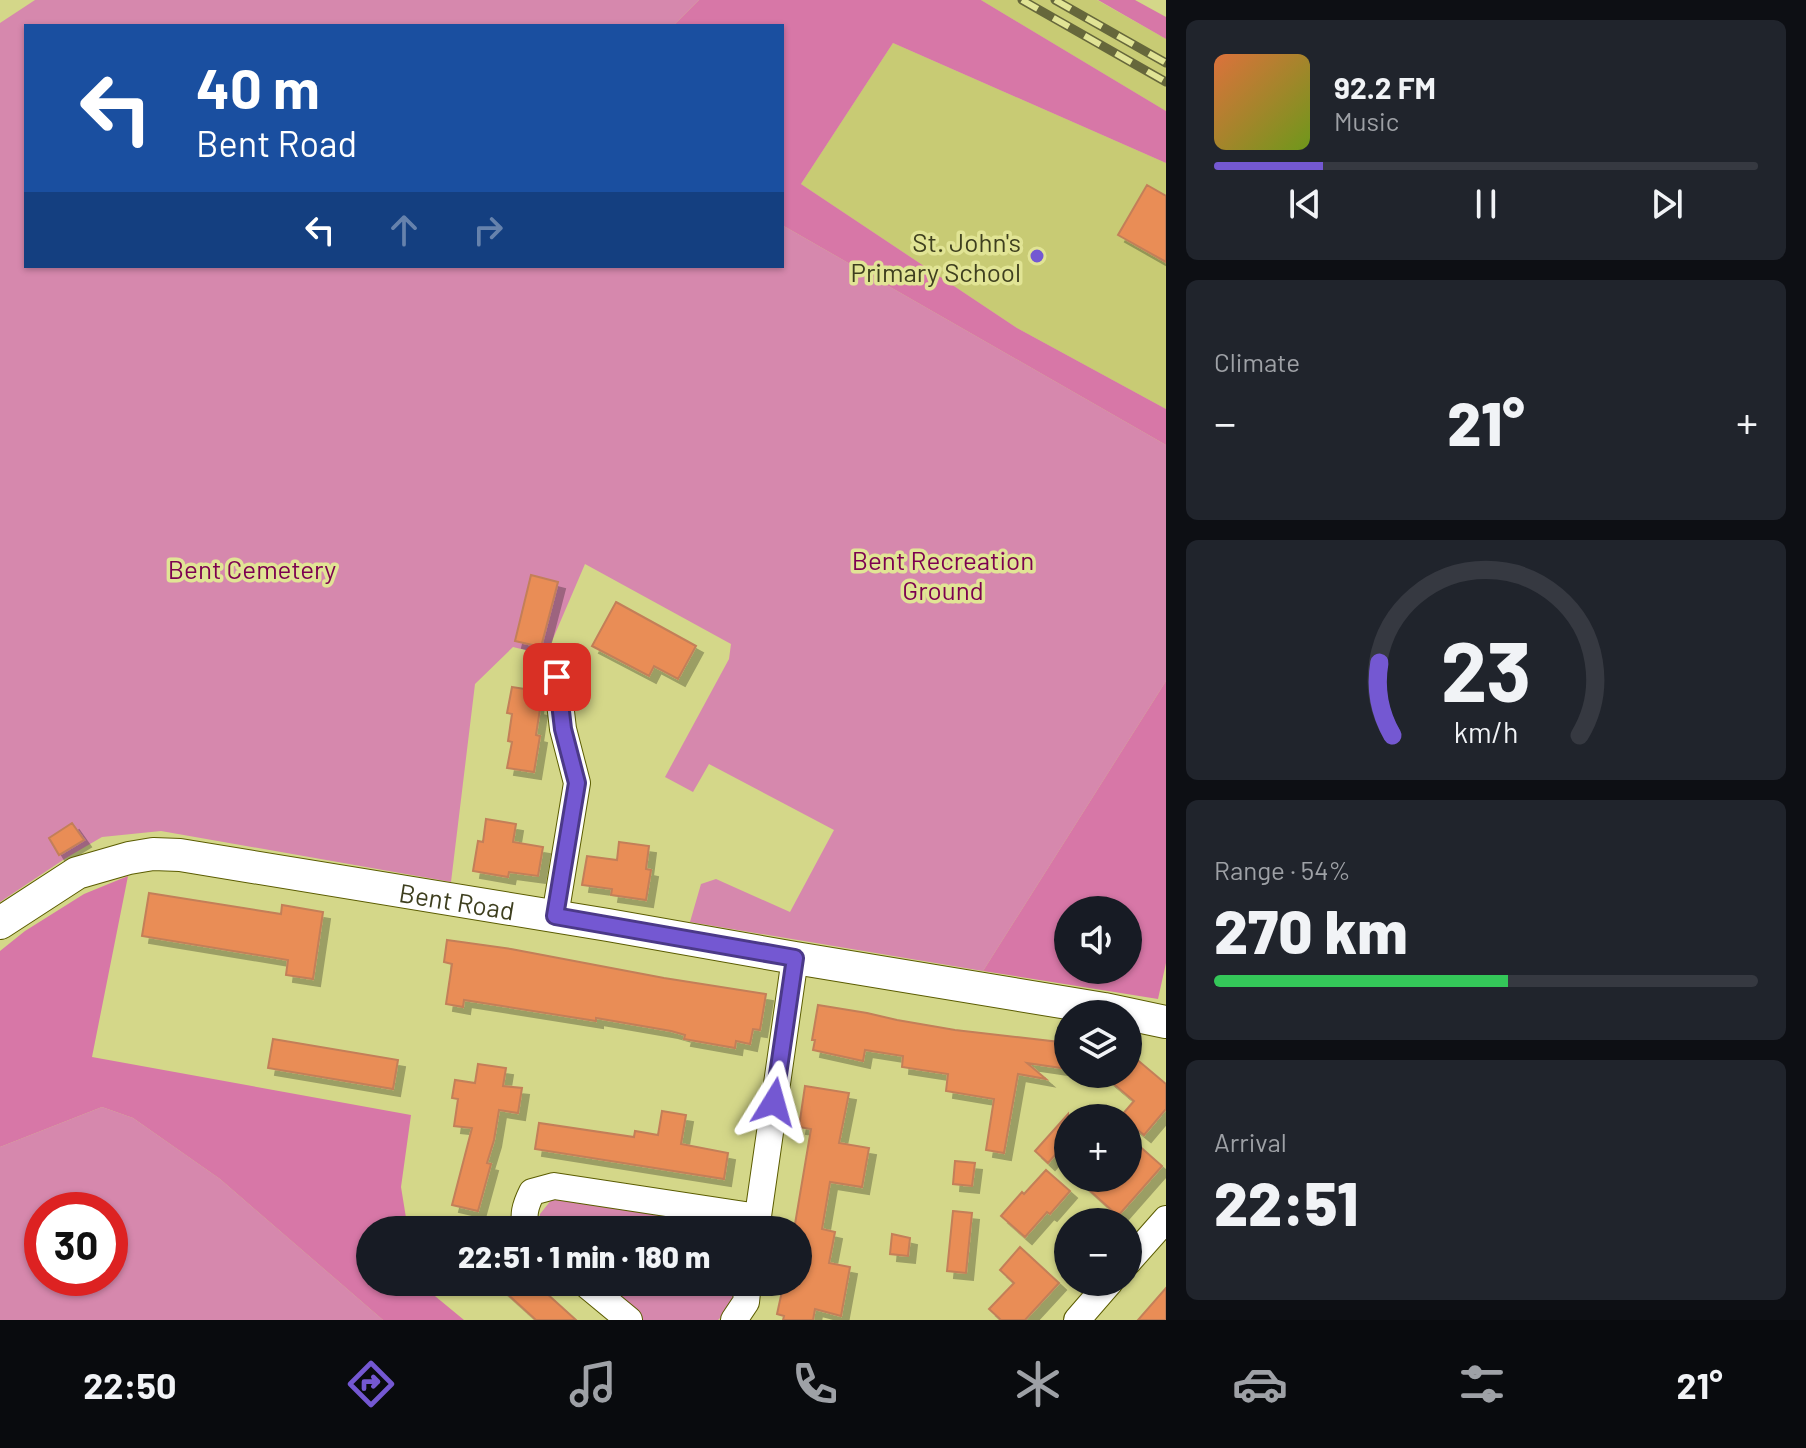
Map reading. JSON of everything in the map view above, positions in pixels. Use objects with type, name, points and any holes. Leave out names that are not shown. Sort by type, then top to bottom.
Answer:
[{"type":"street","points":[[555,916],[577,783],[563,729],[557,677]]},
{"type":"street","name":"Bent Road","points":[[0,923],[77,873],[129,858],[153,854],[180,855],[555,916],[1166,1022]]},
{"type":"street","points":[[758,1216],[795,958]]},
{"type":"street","points":[[525,1216],[525,1206],[532,1192],[554,1186],[714,1216]]},
{"type":"street","points":[[1142,1246],[1166,1219]]},
{"type":"street","points":[[600,1296],[629,1320]]},
{"type":"street","points":[[734,1320],[747,1296]]},
{"type":"street","points":[[1077,1320],[1098,1296]]},
{"type":"shaded area","points":[[699,0],[981,0],[1166,111],[1166,163],[893,43],[801,184],[1017,328],[1166,409],[1166,445],[784,226],[784,24],[675,24]]},
{"type":"shaded area","points":[[981,0],[1097,0],[1166,39],[1166,111]]},
{"type":"shaded area","points":[[1098,0],[1135,0],[1166,17],[1166,39]]},
{"type":"shaded area","name":"St. John's Primary School","points":[[893,43],[1166,163],[1166,409],[1017,328],[801,184]]},
{"type":"shaded area","points":[[1166,681],[1166,963],[1158,999],[1064,984],[1142,984],[1142,896],[1054,896],[1054,982],[983,971]]},
{"type":"shaded area","points":[[128,876],[92,1057],[411,1115],[401,1187],[406,1216],[356,1216],[356,1296],[435,1296],[464,1320],[383,1320],[220,1179],[133,1118],[102,1107],[0,1147],[0,951],[25,931],[84,894]]},
{"type":"green space","points":[[35,0],[699,0],[675,24],[24,24],[24,268],[784,268],[784,226],[1166,445],[1166,681],[983,971],[690,922],[701,884],[716,879],[790,912],[834,830],[709,764],[693,792],[665,777],[729,659],[731,644],[585,564],[546,655],[513,647],[475,684],[451,882],[161,831],[102,837],[0,902],[0,23]]},
{"type":"green space","points":[[102,1107],[133,1118],[220,1179],[383,1320],[0,1320],[0,1147]]},
{"type":"green space","points":[[562,1197],[678,1216],[540,1216],[552,1199]]},
{"type":"green space","points":[[613,1296],[735,1296],[731,1307],[718,1320],[643,1320]]},
{"type":"building","points":[[1147,185],[1166,196],[1166,262],[1118,235]]},
{"type":"building","points":[[531,575],[558,582],[541,647],[515,641]]},
{"type":"building","points":[[616,602],[696,646],[678,679],[654,666],[649,676],[592,646]]},
{"type":"building","points":[[512,687],[538,691],[536,708],[540,709],[536,735],[540,736],[534,772],[507,768],[512,742],[508,741],[512,714],[507,713]]},
{"type":"building","points":[[486,819],[516,824],[513,842],[543,847],[538,876],[509,872],[508,877],[473,871],[478,841],[483,842]]},
{"type":"building","points":[[72,823],[84,840],[59,855],[49,838]]},
{"type":"building","points":[[619,842],[649,846],[646,869],[651,870],[646,900],[611,895],[612,889],[582,885],[587,856],[617,860]]},
{"type":"building","points":[[149,893],[281,914],[282,905],[323,912],[313,979],[286,975],[288,960],[142,936]]},
{"type":"building","points":[[447,940],[766,994],[760,1030],[753,1029],[750,1044],[736,1041],[735,1048],[684,1039],[685,1035],[671,1031],[596,1018],[596,1021],[464,1000],[463,1007],[446,1004],[452,964],[444,962]]},
{"type":"building","points":[[818,1005],[955,1030],[1054,1041],[1054,1067],[1027,1063],[1046,1079],[1018,1074],[1004,1153],[986,1150],[994,1099],[946,1091],[948,1074],[902,1067],[903,1056],[865,1050],[863,1061],[813,1050],[815,1040],[812,1040]]},
{"type":"building","points":[[273,1039],[398,1060],[393,1089],[268,1068]]},
{"type":"building","points":[[478,1064],[506,1068],[503,1086],[522,1088],[518,1113],[499,1110],[487,1163],[491,1164],[478,1211],[452,1205],[472,1128],[454,1126],[458,1099],[452,1098],[455,1080],[475,1083]]},
{"type":"building","points":[[1142,1064],[1166,1084],[1166,1109],[1144,1135],[1142,1104],[1131,1104],[1134,1101],[1119,1088],[1142,1088]]},
{"type":"building","points":[[805,1086],[849,1093],[839,1143],[869,1148],[862,1187],[830,1182],[822,1229],[835,1232],[829,1263],[850,1267],[841,1316],[815,1309],[813,1320],[783,1320],[784,1316],[777,1314],[781,1296],[812,1296],[812,1216],[796,1216],[811,1129],[799,1127]]},
{"type":"building","points":[[662,1111],[686,1115],[681,1144],[728,1153],[724,1179],[535,1149],[539,1123],[634,1137],[635,1131],[658,1135]]},
{"type":"building","points":[[1054,1130],[1054,1156],[1048,1163],[1035,1151]]},
{"type":"building","points":[[1142,1148],[1162,1166],[1142,1189]]},
{"type":"building","points":[[955,1161],[975,1163],[972,1186],[953,1184]]},
{"type":"building","points":[[1046,1170],[1054,1177],[1054,1192],[1069,1192],[1025,1237],[1001,1216],[1022,1192],[1024,1194]]},
{"type":"building","points":[[1091,1192],[1139,1192],[1125,1208],[1109,1208]]},
{"type":"building","points":[[953,1211],[972,1213],[966,1273],[947,1271]]},
{"type":"building","points":[[892,1234],[910,1238],[908,1256],[890,1254]]},
{"type":"building","points":[[1020,1247],[1054,1278],[1054,1288],[1025,1320],[1001,1320],[989,1309],[1014,1283],[1000,1270]]},
{"type":"building","points":[[1166,1288],[1166,1320],[1138,1320]]},
{"type":"building","points":[[509,1296],[549,1296],[576,1320],[536,1320]]},
{"type":"railway","points":[[1022,0],[1166,82]]},
{"type":"railway","points":[[1055,0],[1166,63]]},
{"type":"place","name":"St. John's Primary School","points":[[1037,256]]},
{"type":"route","points":[[557,677],[563,729],[577,783],[555,916],[795,958],[774,1102]]},
{"type":"park label","name":"Bent Cemetery","points":[[252,568]]},
{"type":"park label","name":"Bent Recreation Ground","points":[[943,574]]}]
